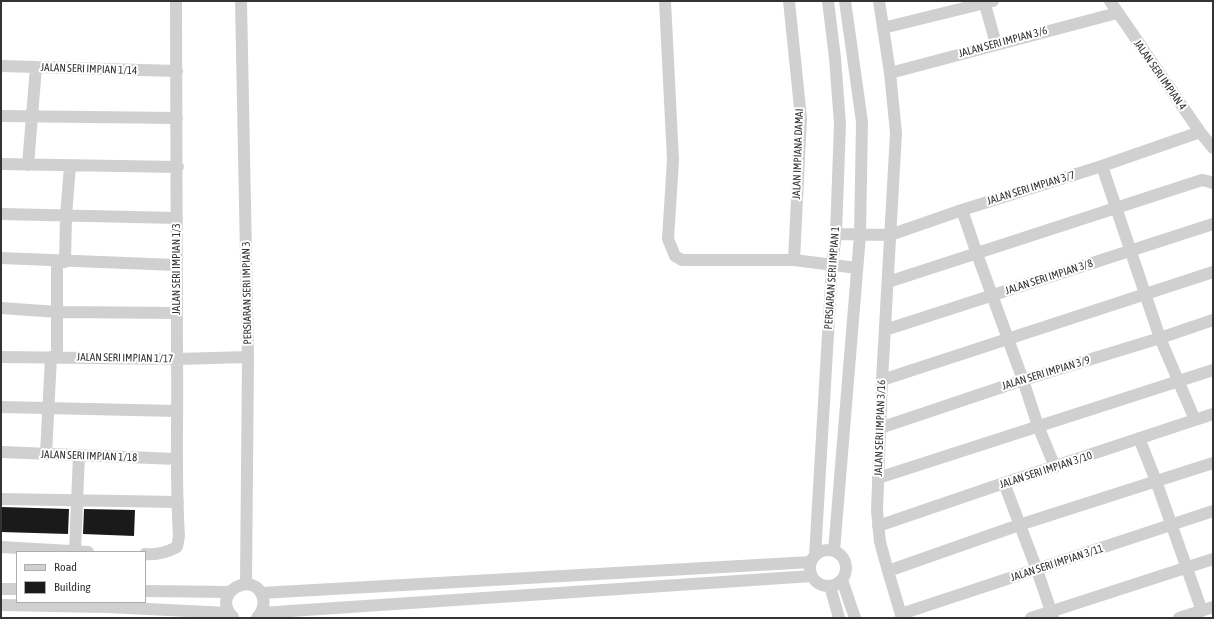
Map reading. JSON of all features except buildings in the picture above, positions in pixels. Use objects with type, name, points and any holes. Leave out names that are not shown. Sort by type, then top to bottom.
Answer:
[{"type":"street","name":"JALAN SERI IMPIAN 1/3","points":[[146,554],[168,552],[176,547],[180,536],[177,459],[176,265],[178,167],[176,1]]},
{"type":"street","name":"PERSIARAN SERI IMPIAN 3","points":[[240,1],[248,356],[246,584]]},
{"type":"street","points":[[665,1],[673,160],[668,239],[675,256],[682,260],[794,260],[857,268]]},
{"type":"street","name":"JALAN IMPIANA DAMAI","points":[[789,1],[801,118],[794,260]]},
{"type":"street","name":"PERSIARAN SERI IMPIAN 1","points":[[813,559],[832,266],[836,234],[840,124],[835,58],[828,1]]},
{"type":"street","points":[[834,551],[860,235],[862,122],[845,1]]},
{"type":"street","name":"JALAN SERI IMPIAN 3/16","points":[[879,1],[890,73],[896,139],[882,380],[877,510],[880,542],[902,616]]},
{"type":"street","name":"JALAN SERI IMPIAN 4","points":[[1110,1],[1200,132],[1213,148]]},
{"type":"street","points":[[882,28],[987,2],[996,44]]},
{"type":"street","name":"JALAN SERI IMPIAN 3/6","points":[[890,73],[1117,13]]},
{"type":"street","name":"JALAN SERI IMPIAN 1/14","points":[[1,66],[177,71]]},
{"type":"street","points":[[28,165],[36,67]]},
{"type":"street","points":[[1,116],[177,118]]},
{"type":"street","name":"JALAN SERI IMPIAN 3/7","points":[[836,234],[890,235],[962,210],[1102,166],[1200,132]]},
{"type":"street","points":[[1,164],[178,167]]},
{"type":"street","points":[[46,454],[48,408],[54,357],[70,166]]},
{"type":"street","points":[[1102,166],[1160,338],[1195,420]]},
{"type":"street","points":[[888,282],[1202,180],[1213,183]]},
{"type":"street","points":[[962,210],[1038,426],[1055,467]]},
{"type":"street","points":[[1,214],[177,218]]},
{"type":"street","name":"JALAN SERI IMPIAN 3/8","points":[[885,330],[1213,224]]},
{"type":"street","points":[[1,258],[176,265]]},
{"type":"street","points":[[882,380],[1213,272]]},
{"type":"street","points":[[1,308],[57,312],[177,312]]},
{"type":"street","name":"JALAN SERI IMPIAN 3/9","points":[[880,428],[1023,380],[1160,338],[1213,320]]},
{"type":"street","name":"JALAN SERI IMPIAN 1/17","points":[[1,357],[177,359],[248,356]]},
{"type":"street","points":[[878,478],[1213,370]]},
{"type":"street","points":[[1,406],[177,411]]},
{"type":"street","name":"JALAN SERI IMPIAN 3/10","points":[[878,526],[1213,414]]},
{"type":"street","points":[[1139,438],[1188,567],[1208,609],[1179,618]]},
{"type":"street","name":"JALAN SERI IMPIAN 1/18","points":[[1,452],[177,459]]},
{"type":"street","points":[[75,551],[79,455]]},
{"type":"street","points":[[888,571],[1019,525],[1213,463]]},
{"type":"street","points":[[1004,483],[1037,570],[1052,615]]},
{"type":"street","points":[[1,499],[178,502]]},
{"type":"street","name":"JALAN SERI IMPIAN 3/11","points":[[902,616],[1213,511]]},
{"type":"street","points":[[1,547],[60,551]]},
{"type":"street","points":[[827,550],[834,551],[840,554],[845,560],[847,567],[846,574],[837,584],[830,586],[816,582],[810,569],[813,559],[820,552],[827,550]]},
{"type":"street","points":[[261,593],[813,559]]},
{"type":"street","points":[[1031,618],[1052,615],[1213,559]]},
{"type":"street","points":[[259,616],[812,576]]},
{"type":"street","points":[[842,580],[855,618]]},
{"type":"street","points":[[1,606],[79,613],[231,615],[226,606],[227,598],[234,587],[246,584],[255,587],[261,593],[264,600],[264,607],[259,616]]},
{"type":"street","points":[[830,586],[839,618]]},
{"type":"street","points":[[1,588],[16,589]]},
{"type":"street","points":[[146,590],[230,592]]}]
